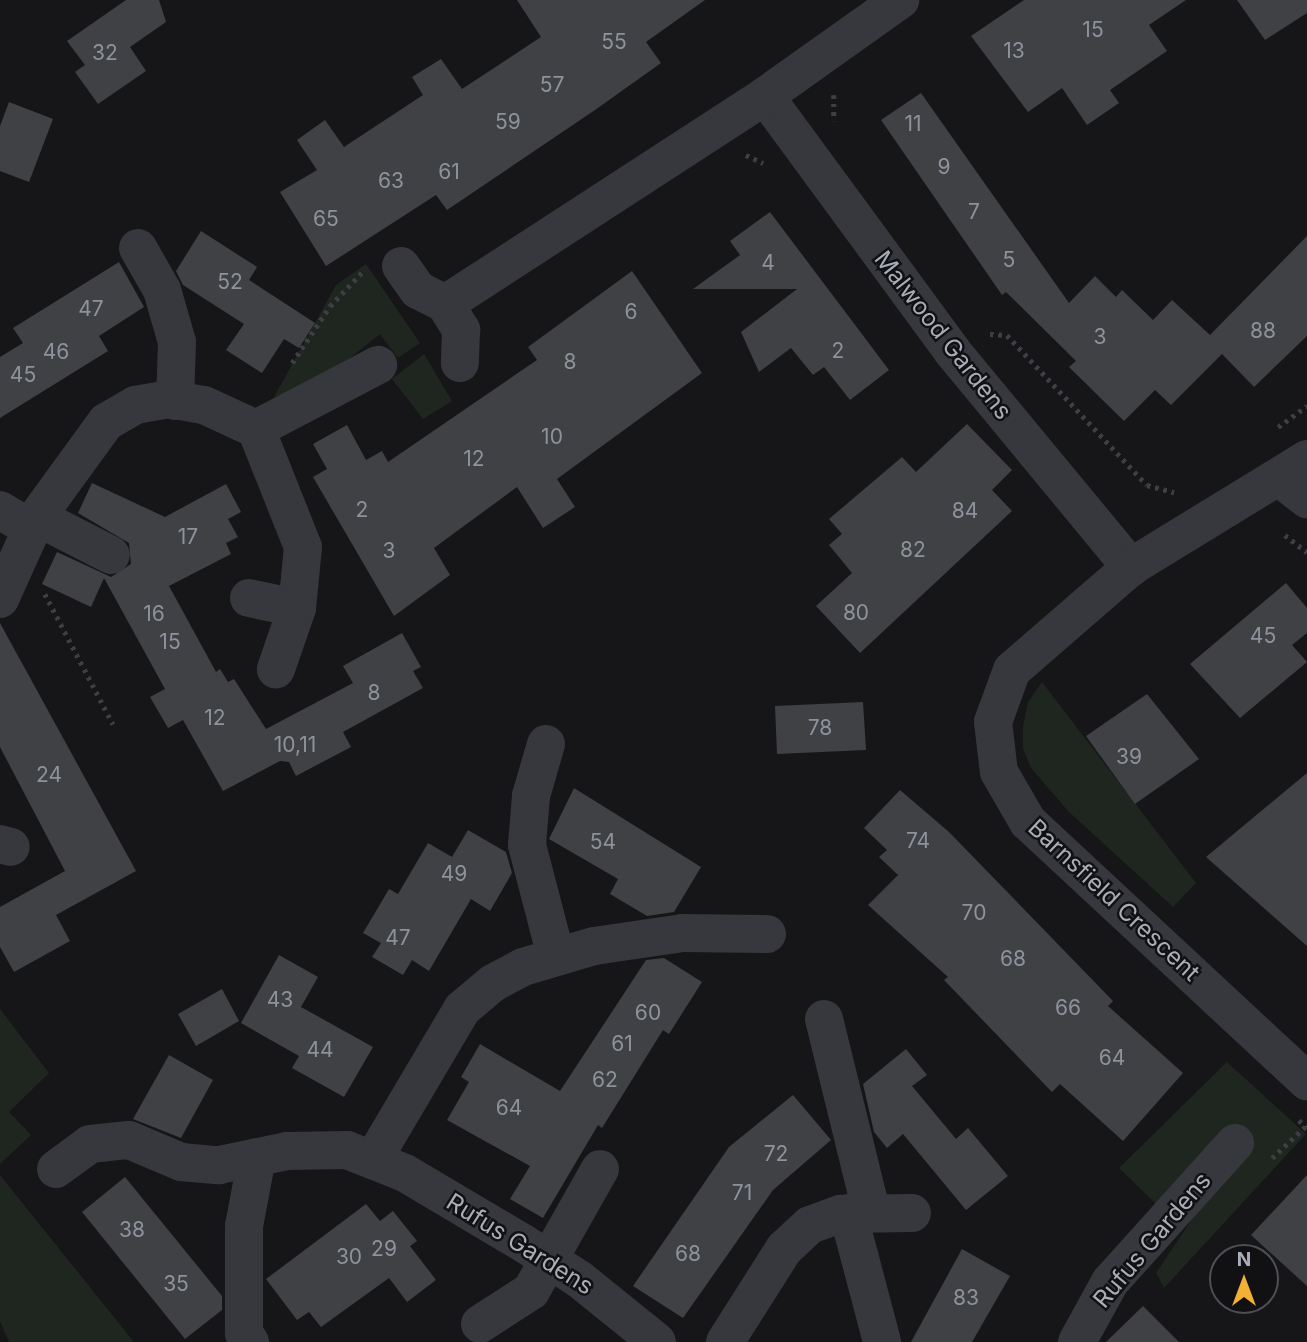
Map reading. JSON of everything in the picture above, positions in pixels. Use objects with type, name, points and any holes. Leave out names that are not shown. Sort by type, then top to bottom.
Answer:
[{"type":"street","points":[[445,304],[765,96],[900,0]]},
{"type":"street","name":"Malwood Gardens","points":[[765,96],[952,351],[1131,566]]},
{"type":"street","points":[[138,248],[162,290],[177,342],[175,401]]},
{"type":"street","points":[[401,266],[418,290],[445,304],[461,330],[460,363]]},
{"type":"street","points":[[256,429],[378,365]]},
{"type":"street","points":[[0,599],[23,527],[106,422],[135,405],[175,401],[204,405],[256,429],[303,547],[297,608],[276,669]]},
{"type":"street","name":"Barnsfield Crescent","points":[[1298,479],[1131,566],[1013,670],[993,722],[999,772],[1028,822],[1307,1082]]},
{"type":"street","points":[[23,527],[111,555]]},
{"type":"street","points":[[249,598],[297,608]]},
{"type":"street","points":[[546,744],[531,796],[527,845],[556,956]]},
{"type":"street","points":[[374,1158],[462,1009],[493,983],[556,956],[594,946],[683,933],[767,934]]},
{"type":"street","points":[[824,1018],[883,1342]]},
{"type":"street","name":"Rufus Gardens","points":[[56,1169],[90,1144],[129,1140],[181,1162],[219,1165],[257,1157],[324,1149],[374,1158],[549,1260],[657,1342]]},
{"type":"street","name":"Rufus Gardens","points":[[1077,1342],[1110,1282],[1235,1143]]},
{"type":"street","points":[[250,1342],[244,1334],[244,1226],[257,1157]]},
{"type":"street","points":[[480,1324],[531,1291],[600,1169]]},
{"type":"street","points":[[725,1342],[783,1249],[810,1225],[859,1212],[912,1213]]},
{"type":"path","points":[[828,51],[833,59],[834,125]]},
{"type":"path","points":[[736,150],[767,164]]},
{"type":"path","points":[[981,334],[1007,335],[1147,485],[1189,492]]},
{"type":"path","points":[[23,527],[113,724]]},
{"type":"path","points":[[1280,531],[1307,552]]},
{"type":"path","points":[[1296,1117],[1307,1128]]},
{"type":"shaded area","points":[[366,264],[420,343],[398,358],[380,334],[316,385],[274,397],[336,285]]},
{"type":"shaded area","points":[[424,354],[452,401],[423,419],[392,379]]},
{"type":"shaded area","points":[[1042,682],[1196,883],[1173,907],[1069,812],[1031,768],[1023,748],[1023,727],[1028,702]]},
{"type":"shaded area","points":[[0,1009],[49,1073],[9,1112],[31,1135],[0,1164]]},
{"type":"shaded area","points":[[1227,1062],[1306,1134],[1164,1288],[1156,1273],[1209,1194],[1156,1204],[1119,1168]]},
{"type":"shaded area","points":[[0,1175],[134,1342],[9,1342],[0,1321]]},
{"type":"building","points":[[126,0],[159,0],[166,22],[130,47],[146,71],[98,104],[75,72],[85,65],[67,41]]},
{"type":"building","points":[[517,0],[705,0],[646,42],[661,63],[595,110],[447,210],[436,195],[326,266],[280,192],[317,170],[297,140],[325,120],[344,147],[423,95],[412,77],[441,59],[462,89],[541,37]]},
{"type":"building","points":[[1024,0],[1186,0],[1149,25],[1167,51],[1110,90],[1119,103],[1087,125],[1062,88],[1028,112],[971,36]]},
{"type":"building","points":[[1237,0],[1307,0],[1307,13],[1265,40]]},
{"type":"building","points":[[921,93],[1069,303],[1095,276],[1116,297],[1122,290],[1153,320],[1172,300],[1210,335],[1307,236],[1307,336],[1254,387],[1222,354],[1171,405],[1155,390],[1124,421],[1069,367],[1076,361],[1006,292],[1002,295],[881,120]]},
{"type":"building","points":[[9,102],[53,119],[29,182],[0,171],[0,126]]},
{"type":"building","points":[[770,212],[889,370],[850,400],[824,367],[813,375],[791,348],[759,372],[741,332],[797,289],[693,289],[740,255],[730,241]]},
{"type":"building","points":[[201,231],[257,267],[249,280],[315,323],[299,348],[284,339],[262,373],[226,350],[244,324],[183,285],[176,271]]},
{"type":"building","points":[[119,262],[144,307],[99,336],[108,351],[0,418],[0,357],[23,343],[13,328]]},
{"type":"building","points":[[632,271],[702,373],[557,479],[575,507],[543,528],[517,487],[434,548],[450,575],[394,616],[313,477],[327,469],[313,444],[347,425],[366,460],[382,451],[388,462],[537,360],[528,347]]},
{"type":"building","points":[[967,424],[1012,470],[992,490],[1012,511],[860,653],[816,606],[852,573],[829,545],[842,534],[829,519],[902,457],[916,472]]},
{"type":"building","points":[[92,483],[165,517],[226,484],[241,512],[228,519],[238,537],[226,543],[231,554],[169,586],[216,672],[220,669],[228,682],[234,679],[266,729],[353,683],[343,666],[402,633],[421,667],[413,671],[423,688],[343,732],[351,747],[296,776],[289,762],[280,761],[223,791],[183,720],[168,728],[150,697],[165,689],[104,578],[91,607],[42,584],[57,552],[111,577],[131,564],[129,543],[78,513]]},
{"type":"building","points":[[1286,583],[1307,608],[1307,633],[1292,645],[1307,662],[1240,718],[1190,664]]},
{"type":"building","points":[[0,623],[136,871],[56,915],[70,941],[14,972],[0,947],[0,907],[65,871],[0,747]]},
{"type":"building","points":[[1147,694],[1199,759],[1135,804],[1086,736]]},
{"type":"building","points":[[863,702],[866,750],[777,754],[775,706]]},
{"type":"building","points":[[1307,773],[1307,946],[1206,857]]},
{"type":"building","points":[[574,788],[701,867],[674,912],[647,916],[610,894],[618,879],[549,839]]},
{"type":"building","points":[[900,790],[949,832],[1113,1001],[1108,1006],[1183,1073],[1123,1141],[1060,1084],[1052,1092],[944,980],[948,977],[868,905],[898,875],[879,857],[887,850],[864,828]]},
{"type":"building","points":[[468,830],[506,852],[512,873],[490,911],[471,899],[429,971],[412,960],[403,975],[372,957],[381,943],[363,933],[389,889],[398,894],[428,843],[452,857]]},
{"type":"building","points":[[279,955],[318,977],[301,1007],[373,1047],[344,1097],[292,1068],[299,1056],[241,1023]]},
{"type":"building","points":[[664,958],[702,982],[669,1034],[663,1030],[602,1128],[598,1125],[543,1218],[510,1199],[530,1166],[447,1120],[469,1082],[461,1077],[480,1044],[560,1091],[646,960]]},
{"type":"building","points":[[222,989],[239,1021],[196,1046],[178,1014]]},
{"type":"building","points":[[906,1049],[927,1075],[912,1086],[956,1139],[968,1128],[1008,1176],[966,1210],[903,1134],[887,1148],[874,1132],[863,1084]]},
{"type":"building","points":[[169,1055],[213,1080],[181,1138],[133,1119]]},
{"type":"building","points":[[793,1095],[831,1140],[773,1190],[683,1318],[633,1286],[729,1147]]},
{"type":"building","points":[[1307,1175],[1307,1286],[1279,1260],[1279,1244],[1261,1244],[1251,1235]]},
{"type":"building","points":[[125,1177],[222,1296],[222,1310],[185,1339],[82,1212]]},
{"type":"building","points":[[366,1204],[380,1221],[393,1211],[417,1241],[410,1246],[436,1280],[407,1302],[389,1278],[321,1327],[309,1312],[297,1320],[266,1279]]},
{"type":"building","points":[[962,1249],[1010,1276],[972,1342],[911,1342]]},
{"type":"building","points":[[1143,1306],[1179,1342],[1106,1342]]}]
